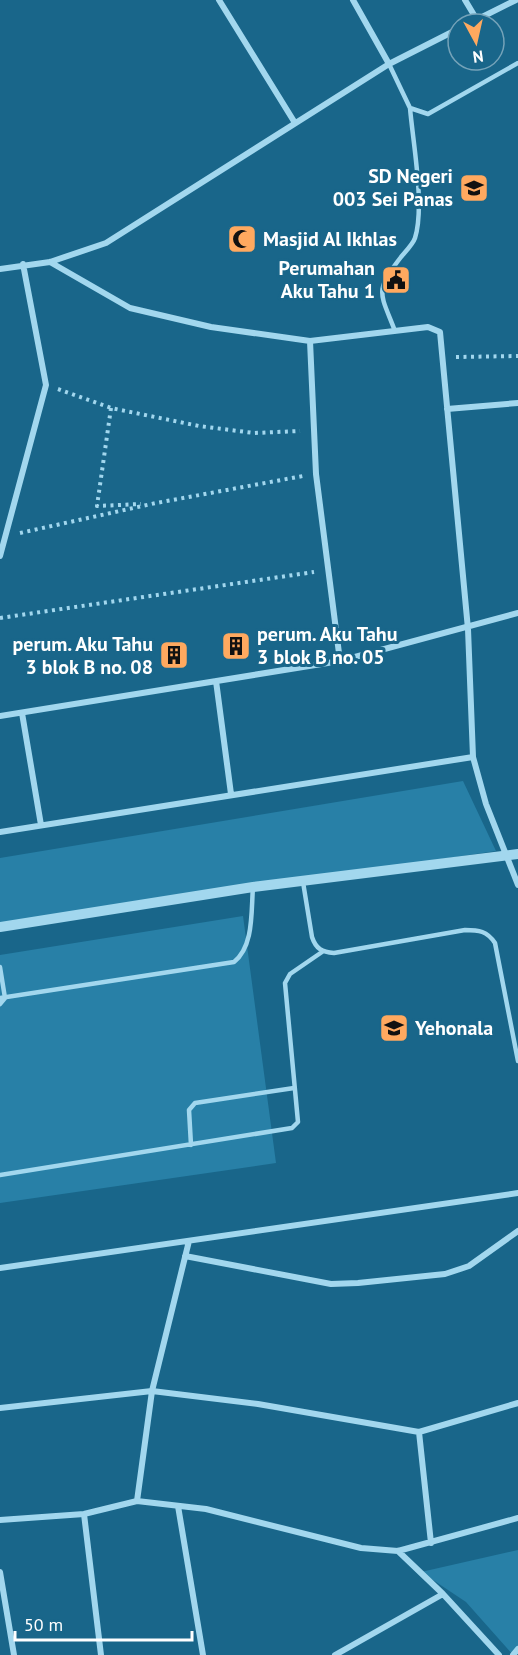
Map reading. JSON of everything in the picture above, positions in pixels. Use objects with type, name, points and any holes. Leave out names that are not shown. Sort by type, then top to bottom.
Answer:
[{"type":"street","points":[[219,0],[295,123]]},
{"type":"street","points":[[353,0],[389,64]]},
{"type":"street","points":[[493,12],[516,0]]},
{"type":"street","points":[[0,268],[50,262],[106,243],[389,64],[446,35]]},
{"type":"street","points":[[50,262],[130,308],[211,327],[310,341],[396,333],[428,327],[440,332],[468,629],[473,757],[486,804],[518,885]]},
{"type":"street","points":[[0,556],[46,385],[23,264]]},
{"type":"street","points":[[310,341],[316,474],[340,661]]},
{"type":"street","points":[[447,409],[518,403]]},
{"type":"street","points":[[0,716],[340,661],[468,629],[518,613]]},
{"type":"street","points":[[216,681],[231,794]]},
{"type":"street","points":[[22,713],[41,825]]},
{"type":"street","points":[[0,832],[473,757]]},
{"type":"street","points":[[0,927],[253,887],[518,854]]},
{"type":"street","points":[[0,1268],[518,1193]]},
{"type":"street","points":[[185,1256],[331,1284],[358,1283],[445,1274],[469,1266],[518,1231]]},
{"type":"street","points":[[137,1501],[152,1391],[189,1241]]},
{"type":"street","points":[[0,1408],[152,1391],[258,1404],[419,1432],[518,1403]]},
{"type":"street","points":[[419,1432],[431,1543]]},
{"type":"street","points":[[0,1520],[84,1514],[137,1501],[206,1509],[362,1548],[398,1551],[518,1518]]},
{"type":"street","points":[[178,1506],[203,1655]]},
{"type":"street","points":[[84,1514],[101,1655]]},
{"type":"street","points":[[398,1551],[444,1594],[499,1655]]},
{"type":"street","points":[[0,1572],[14,1655]]},
{"type":"street","points":[[335,1655],[444,1594]]},
{"type":"street","points":[[513,1655],[518,1649]]},
{"type":"lane","points":[[410,108],[428,114],[518,63]]},
{"type":"lane","points":[[389,64],[410,108],[418,206],[415,239],[385,278],[381,287],[381,296],[396,333]]},
{"type":"lane","points":[[303,881],[314,945],[322,952],[334,953],[465,930],[481,930],[490,936],[495,943],[518,1061]]},
{"type":"lane","points":[[2,998],[234,962],[244,954],[248,941],[253,887]]},
{"type":"lane","points":[[0,1175],[292,1128],[298,1122],[285,983],[290,974],[322,952]]},
{"type":"lane","points":[[0,968],[2,998],[0,1004]]},
{"type":"lane","points":[[191,1145],[189,1110],[195,1103],[294,1088]]},
{"type":"path","points":[[444,357],[518,356]]},
{"type":"path","points":[[46,385],[111,408],[200,426],[254,433],[314,430]]},
{"type":"path","points":[[111,408],[97,506],[156,503]]},
{"type":"path","points":[[7,536],[156,503],[316,474]]},
{"type":"path","points":[[0,618],[330,570]]},
{"type":"shaded area","points":[[463,781],[496,851],[0,924],[0,858]]},
{"type":"shaded area","points":[[243,916],[276,1163],[0,1203],[0,955]]},
{"type":"shaded area","points":[[518,1550],[518,1653],[513,1655],[466,1602],[421,1572]]},
{"type":"place","name":"SD Negeri 003 Sei Panas","points":[[474,188]]},
{"type":"place","name":"Masjid Al Ikhlas","points":[[242,239]]},
{"type":"place","name":"Perumahan Aku Tahu 1","points":[[396,280]]},
{"type":"place","name":"perum. Aku Tahu 3 blok B no. 05","points":[[236,646]]},
{"type":"place","name":"perum. Aku Tahu 3 blok B no. 08","points":[[174,655]]},
{"type":"place","name":"Yehonala","points":[[394,1028]]}]
